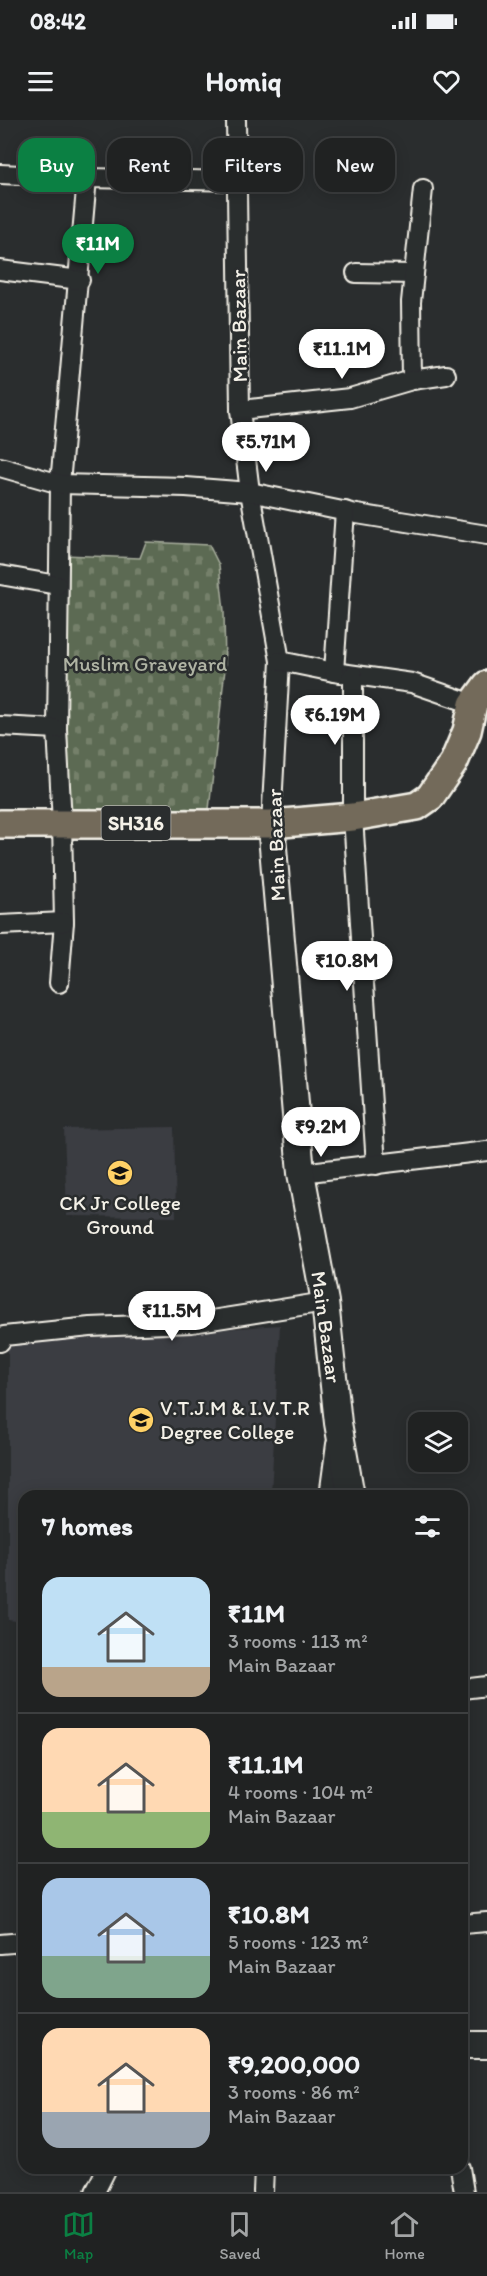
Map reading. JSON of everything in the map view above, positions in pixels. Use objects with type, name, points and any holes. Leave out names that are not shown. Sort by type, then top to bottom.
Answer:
[{"type":"main road","name":"SH316","points":[[0,824],[271,824],[353,817],[417,806],[430,797],[454,762],[480,694]]},
{"type":"street","name":"Main Bazaar","points":[[236,120],[237,138]]},
{"type":"street","points":[[0,174],[18,175]]},
{"type":"street","points":[[95,178],[203,180]]},
{"type":"street","points":[[412,380],[411,302],[423,189]]},
{"type":"street","points":[[59,983],[64,922],[57,729],[60,484],[80,280],[86,192]]},
{"type":"street","name":"Main Bazaar","points":[[238,192],[240,410],[250,492],[280,661],[271,824],[301,1173],[326,1302],[338,1423],[350,1490]]},
{"type":"street","points":[[0,270],[80,280]]},
{"type":"street","points":[[356,273],[414,274]]},
{"type":"street","points":[[240,410],[350,398],[412,380],[446,375]]},
{"type":"street","points":[[0,467],[60,484],[186,487],[250,492],[487,535]]},
{"type":"street","points":[[334,672],[345,511]]},
{"type":"street","points":[[0,575],[57,585]]},
{"type":"street","points":[[280,661],[334,672],[480,694]]},
{"type":"street","points":[[353,675],[353,817],[376,1165]]},
{"type":"street","points":[[0,726],[57,729]]},
{"type":"street","points":[[0,926],[64,922]]},
{"type":"street","points":[[301,1173],[487,1151]]},
{"type":"street","points":[[0,1342],[4,1336],[90,1327],[192,1323],[326,1302]]},
{"type":"street","points":[[330,1490],[338,1423]]},
{"type":"street","points":[[468,1688],[487,1686]]},
{"type":"street","points":[[468,1924],[487,1922]]},
{"type":"street","points":[[0,1944],[18,1942]]},
{"type":"street","points":[[468,2045],[487,2045]]},
{"type":"street","points":[[95,2192],[104,2174]]},
{"type":"street","points":[[263,2192],[264,2174]]},
{"type":"street","points":[[461,2174],[464,2192]]},
{"type":"shaded area","name":"CK Jr College Ground","points":[[174,1127],[176,1217],[67,1216],[64,1129]]},
{"type":"shaded area","name":"V.T.J.M & I.V.T.R Degree College","points":[[280,1325],[271,1490],[18,1490],[18,1621],[8,1620],[8,1344]]},
{"type":"green space","name":"Muslim Graveyard","points":[[146,542],[209,545],[219,565],[224,611],[225,669],[209,809],[64,810],[66,730],[64,555],[140,558]]},
{"type":"place","name":"CK Jr College Ground","points":[[120,1173]]},
{"type":"place","name":"V.T.J.M & I.V.T.R Degree College","points":[[141,1420]]}]
